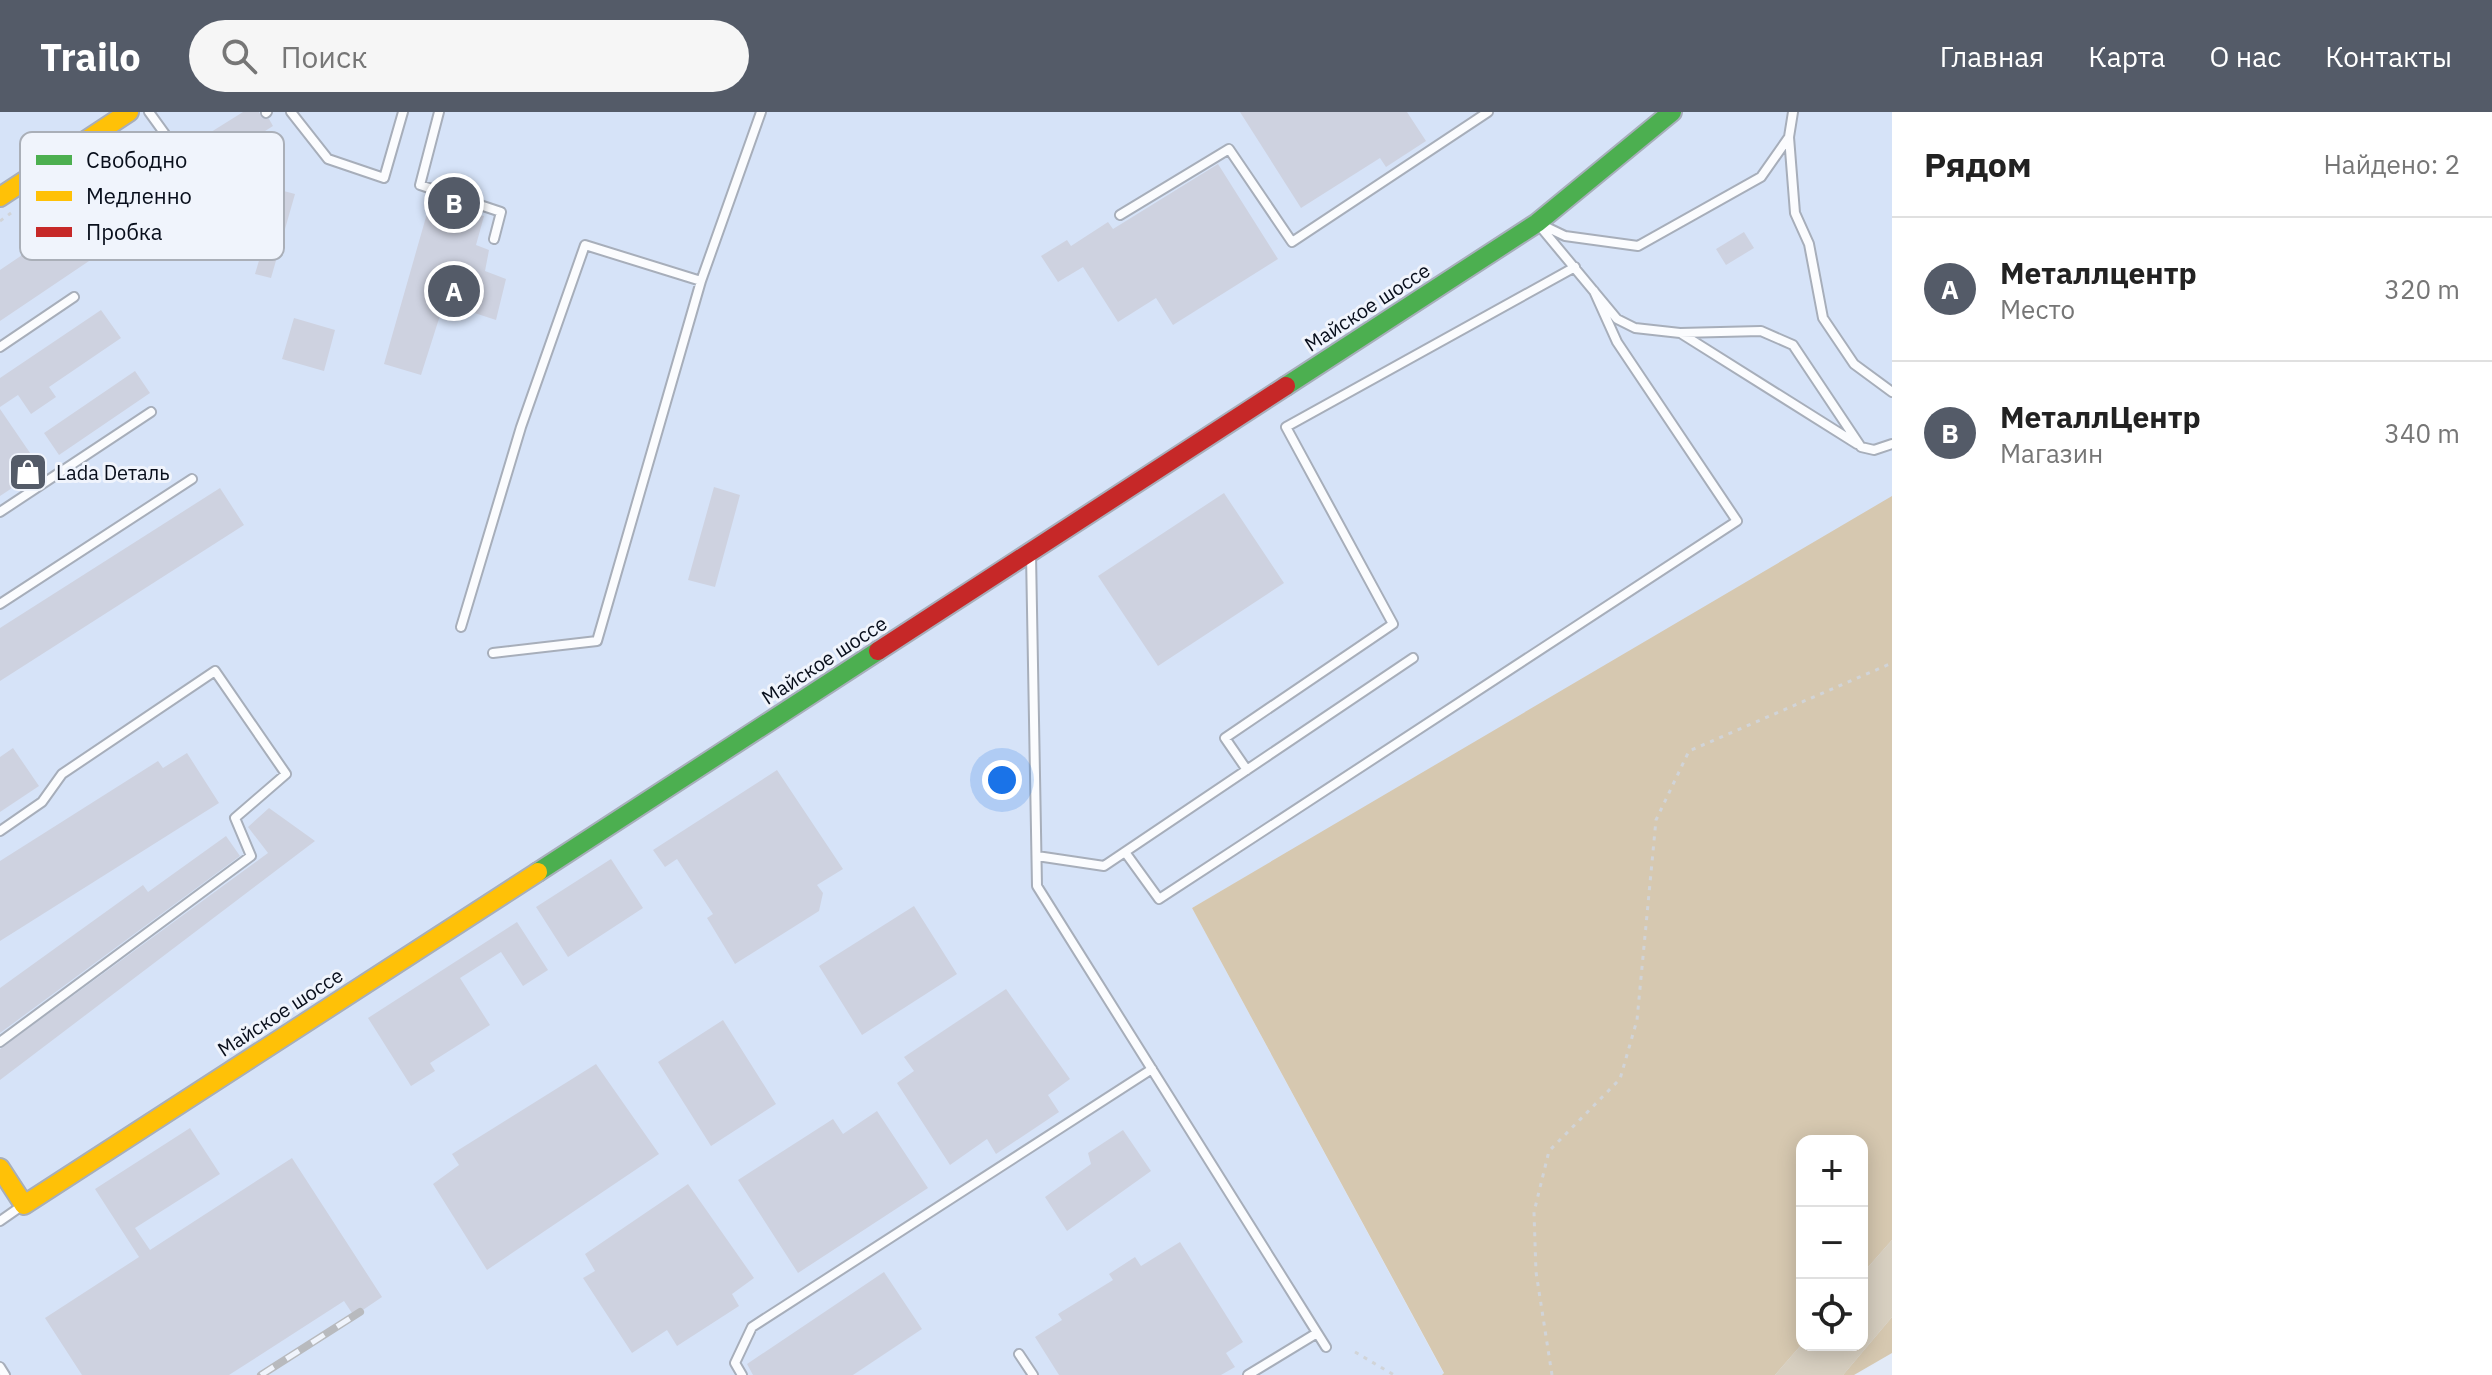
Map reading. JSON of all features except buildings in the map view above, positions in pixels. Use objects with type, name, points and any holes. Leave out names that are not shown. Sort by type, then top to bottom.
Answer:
[{"type":"street","points":[[99,132],[129,112]]},
{"type":"street","name":"Майское шоссе","points":[[24,1205],[1537,223],[1672,112]]},
{"type":"street","points":[[0,197],[20,184]]},
{"type":"street","points":[[0,1168],[24,1205]]},
{"type":"lane","points":[[149,112],[163,132]]},
{"type":"lane","points":[[291,112],[328,159],[384,178],[403,112]]},
{"type":"lane","points":[[439,112],[420,185],[501,212],[494,239]]},
{"type":"lane","points":[[493,653],[597,641],[701,281],[761,112]]},
{"type":"lane","points":[[1120,215],[1229,149],[1292,242],[1488,112]]},
{"type":"lane","points":[[1793,112],[1789,137],[1795,213],[1809,244],[1823,318],[1854,364],[1892,392]]},
{"type":"lane","points":[[1537,223],[1565,236],[1638,246],[1761,177],[1789,137]]},
{"type":"lane","points":[[1537,223],[1617,319],[1635,328],[1680,333],[1761,331],[1793,345],[1861,447]]},
{"type":"lane","points":[[461,627],[521,427],[585,245],[701,281]]},
{"type":"lane","points":[[1247,770],[1225,738],[1393,624],[1286,427],[1575,267]]},
{"type":"lane","points":[[1125,852],[1159,899],[1737,521],[1617,342],[1594,291]]},
{"type":"lane","points":[[0,347],[74,297]]},
{"type":"lane","points":[[1680,333],[1861,447],[1874,450],[1892,444]]},
{"type":"lane","points":[[0,512],[151,412]]},
{"type":"lane","points":[[0,604],[192,479]]},
{"type":"lane","points":[[1031,552],[1037,886],[1326,1347]]},
{"type":"lane","points":[[1037,856],[1104,866],[1413,658]]},
{"type":"lane","points":[[0,831],[42,802],[62,774],[215,671],[286,774],[235,818],[251,856],[0,1042]]},
{"type":"lane","points":[[742,1375],[735,1363],[752,1327],[1152,1069]]},
{"type":"lane","points":[[0,1221],[24,1205]]},
{"type":"lane","points":[[1248,1375],[1317,1333]]},
{"type":"lane","points":[[1019,1354],[1033,1375]]},
{"type":"lane","points":[[0,1367],[5,1375]]},
{"type":"path","points":[[1552,1375],[1536,1272],[1534,1212],[1549,1151],[1620,1079],[1637,1020],[1656,820],[1689,751],[1892,663]]},
{"type":"path","points":[[1355,1352],[1394,1375]]},
{"type":"shaded area","points":[[0,112],[1892,112],[1892,503],[1192,908],[1444,1374],[0,1375]]},
{"type":"shaded area","points":[[1892,496],[1892,1240],[1868,1267],[1868,1135],[1796,1135],[1796,1351],[1775,1375],[1442,1375],[1444,1373],[1192,908]]},
{"type":"shaded area","points":[[1892,1240],[1892,1317],[1868,1345],[1868,1279],[1868,1267]]},
{"type":"shaded area","points":[[1892,1317],[1892,1353],[1854,1375],[1843,1375],[1863,1351],[1868,1351],[1868,1345]]},
{"type":"shaded area","points":[[1796,1351],[1863,1351],[1843,1375],[1775,1375]]},
{"type":"railway","points":[[261,1375],[360,1312]]},
{"type":"traffic: fast","points":[[1286,386],[1537,223],[1672,112]]},
{"type":"traffic: fast","points":[[538,872],[878,651]]},
{"type":"traffic: slow","points":[[99,132],[129,112]]},
{"type":"traffic: slow","points":[[0,197],[20,184]]},
{"type":"traffic: slow","points":[[0,1168],[24,1205],[538,872]]},
{"type":"traffic: jam","points":[[878,651],[1286,386]]},
{"type":"place","name":"МеталлЦентр","points":[[454,203]]},
{"type":"place","name":"Металлцентр","points":[[454,291]]},
{"type":"place","name":"Lada Dеталь","points":[[28,472]]}]
